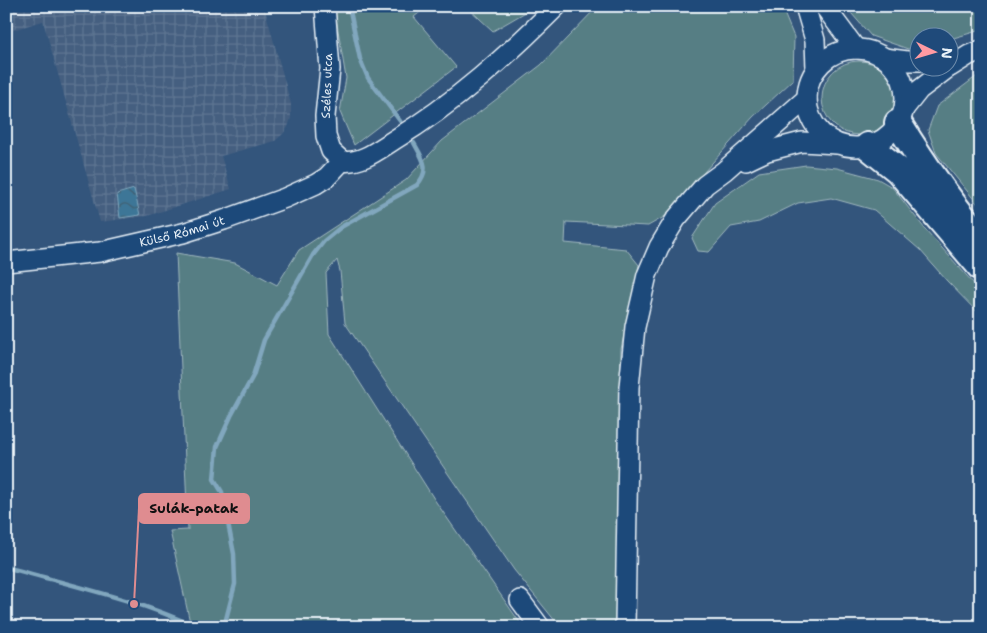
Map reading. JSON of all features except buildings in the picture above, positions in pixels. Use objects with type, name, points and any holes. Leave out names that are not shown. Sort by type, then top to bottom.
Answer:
[{"type":"highway","points":[[901,116],[922,163],[981,239]]},
{"type":"highway","points":[[868,146],[898,170],[981,267]]},
{"type":"street","name":"Széles utca","points":[[325,6],[330,69],[325,116],[326,136],[331,151],[342,161]]},
{"type":"street","points":[[342,161],[351,162],[365,158],[433,115],[489,72],[557,6]]},
{"type":"street","points":[[805,6],[815,40],[816,69]]},
{"type":"street","points":[[824,6],[856,48]]},
{"type":"street","points":[[838,144],[826,137],[816,126],[810,114],[807,98],[809,82],[816,69],[827,58],[839,52],[856,48],[871,51],[884,58],[896,68],[902,81],[905,95],[901,116]]},
{"type":"street","points":[[960,55],[975,52]]},
{"type":"street","points":[[960,61],[975,52]]},
{"type":"street","points":[[884,58],[910,61]]},
{"type":"street","points":[[724,171],[767,151],[802,142],[838,144],[853,147],[868,146],[885,137],[919,90],[935,78]]},
{"type":"street","points":[[625,627],[630,387],[635,327],[647,275],[659,247],[676,219],[705,185],[724,171],[807,98]]},
{"type":"street","name":"Külső Római út","points":[[6,262],[100,252],[191,231],[272,204],[308,188],[327,177],[342,161]]},
{"type":"street","points":[[520,600],[540,627]]},
{"type":"shaded area","points":[[6,6],[264,6],[291,104],[291,118],[288,127],[275,141],[221,156],[231,189],[147,216],[100,222],[43,21],[6,32]]},
{"type":"green space","points":[[334,6],[428,6],[414,17],[456,67],[354,145],[340,112],[346,78]]},
{"type":"green space","points":[[466,6],[536,6],[493,31]]},
{"type":"green space","points":[[598,6],[781,6],[794,37],[793,80],[753,117],[664,217],[648,226],[566,222],[565,243],[626,249],[639,265],[621,349],[615,627],[560,627],[514,570],[345,323],[340,271],[337,260],[326,273],[329,334],[436,502],[523,627],[191,627],[170,531],[188,530],[176,253],[235,263],[277,285],[299,250],[406,180],[442,141],[541,65]]},
{"type":"green space","points":[[845,6],[981,6],[981,30],[960,36],[960,28],[910,28],[910,48],[908,49],[871,36]]},
{"type":"green space","points":[[859,61],[880,67],[890,77],[896,98],[890,119],[880,129],[859,135],[838,129],[828,119],[822,98],[828,77],[838,67]]},
{"type":"green space","points":[[981,73],[981,208],[936,153],[928,130],[937,106]]},
{"type":"green space","points":[[806,165],[837,168],[878,179],[892,187],[925,229],[981,290],[981,316],[920,250],[874,210],[831,198],[798,203],[759,222],[731,227],[709,252],[698,251],[692,238],[715,203],[759,172]]},
{"type":"water","points":[[134,189],[140,215],[120,218],[117,194]]},
{"type":"waterway","points":[[349,6],[360,59],[368,78],[400,121]]},
{"type":"waterway","points":[[224,627],[235,584],[234,554],[222,492],[214,479],[217,447],[231,416],[253,376],[264,340],[313,255],[324,241],[341,227],[417,185],[421,179],[425,169],[414,143]]},
{"type":"waterway","points":[[6,567],[126,600],[196,627]]},
{"type":"place","name":"Sulák-patak","points":[[134,604]]}]
